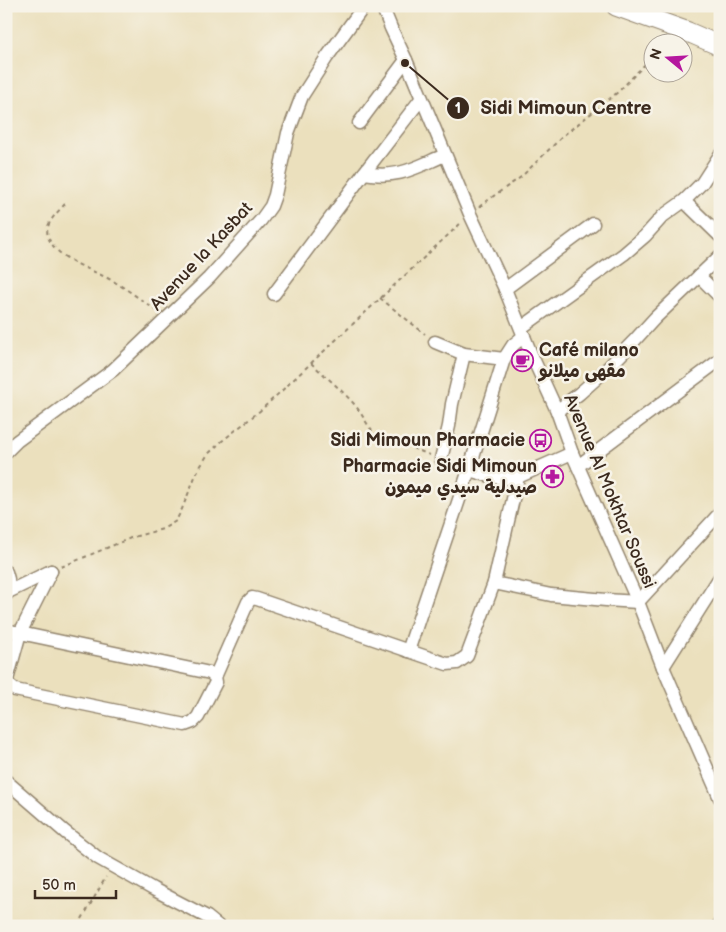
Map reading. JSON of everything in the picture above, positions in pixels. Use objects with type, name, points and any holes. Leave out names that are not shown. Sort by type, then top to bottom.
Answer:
[{"type":"street","name":"Avenue la Kasbat","points":[[6,452],[17,441],[113,370],[168,318],[252,231],[271,206],[277,189],[288,133],[302,96],[327,56],[364,6]]},
{"type":"street","name":"Avenue Al Mokhtar Soussi","points":[[382,6],[470,214],[505,289],[531,354],[557,410],[572,453],[638,602],[663,667],[720,798]]},
{"type":"street","points":[[616,6],[688,32],[720,46]]},
{"type":"street","points":[[359,123],[406,60]]},
{"type":"street","points":[[274,294],[421,99]]},
{"type":"street","points":[[364,173],[392,175],[406,172],[445,155]]},
{"type":"street","points":[[408,651],[504,359],[522,332],[624,254],[645,236],[663,216],[684,201],[702,183],[720,155]]},
{"type":"street","points":[[684,201],[720,236]]},
{"type":"street","points":[[505,289],[593,224]]},
{"type":"street","points":[[557,410],[606,370],[655,318],[720,256]]},
{"type":"street","points":[[699,276],[720,297]]},
{"type":"street","points":[[435,342],[464,354],[504,359]]},
{"type":"street","points":[[441,459],[464,354]]},
{"type":"street","points":[[578,466],[716,362],[720,365]]},
{"type":"street","points":[[468,470],[494,477],[518,477],[572,453]]},
{"type":"street","points":[[51,571],[20,633],[6,680],[8,685],[15,690],[185,725],[198,718],[216,682],[215,677],[248,602],[252,598],[447,664],[457,663],[468,656],[494,583],[518,477]]},
{"type":"street","points":[[494,583],[551,594],[638,602],[720,513]]},
{"type":"street","points":[[7,593],[51,571]]},
{"type":"street","points":[[6,572],[9,582],[7,593]]},
{"type":"street","points":[[663,667],[720,577]]},
{"type":"street","points":[[712,589],[720,600]]},
{"type":"street","points":[[6,630],[210,673],[215,677]]},
{"type":"street","points":[[6,781],[98,858],[207,917],[218,926]]},
{"type":"path","points":[[51,571],[134,537],[163,529],[176,521],[197,472],[208,454],[261,410],[470,214],[521,177],[564,135],[618,92],[644,65]]},
{"type":"path","points":[[65,204],[49,223],[47,235],[52,246],[64,257],[113,281],[168,318]]},
{"type":"path","points":[[380,298],[435,342]]},
{"type":"path","points":[[311,363],[353,403],[374,433],[441,459]]},
{"type":"path","points":[[78,926],[112,866]]},
{"type":"place","name":"Sidi Mimoun Centre","points":[[405,63]]},
{"type":"place","name":"Café milano مقهى ميلانو","points":[[523,360]]},
{"type":"place","name":"Sidi Mimoun Pharmacie","points":[[541,440]]},
{"type":"place","name":"Pharmacie Sidi Mimoun صيدلية سيدي ميمون","points":[[553,476]]}]
